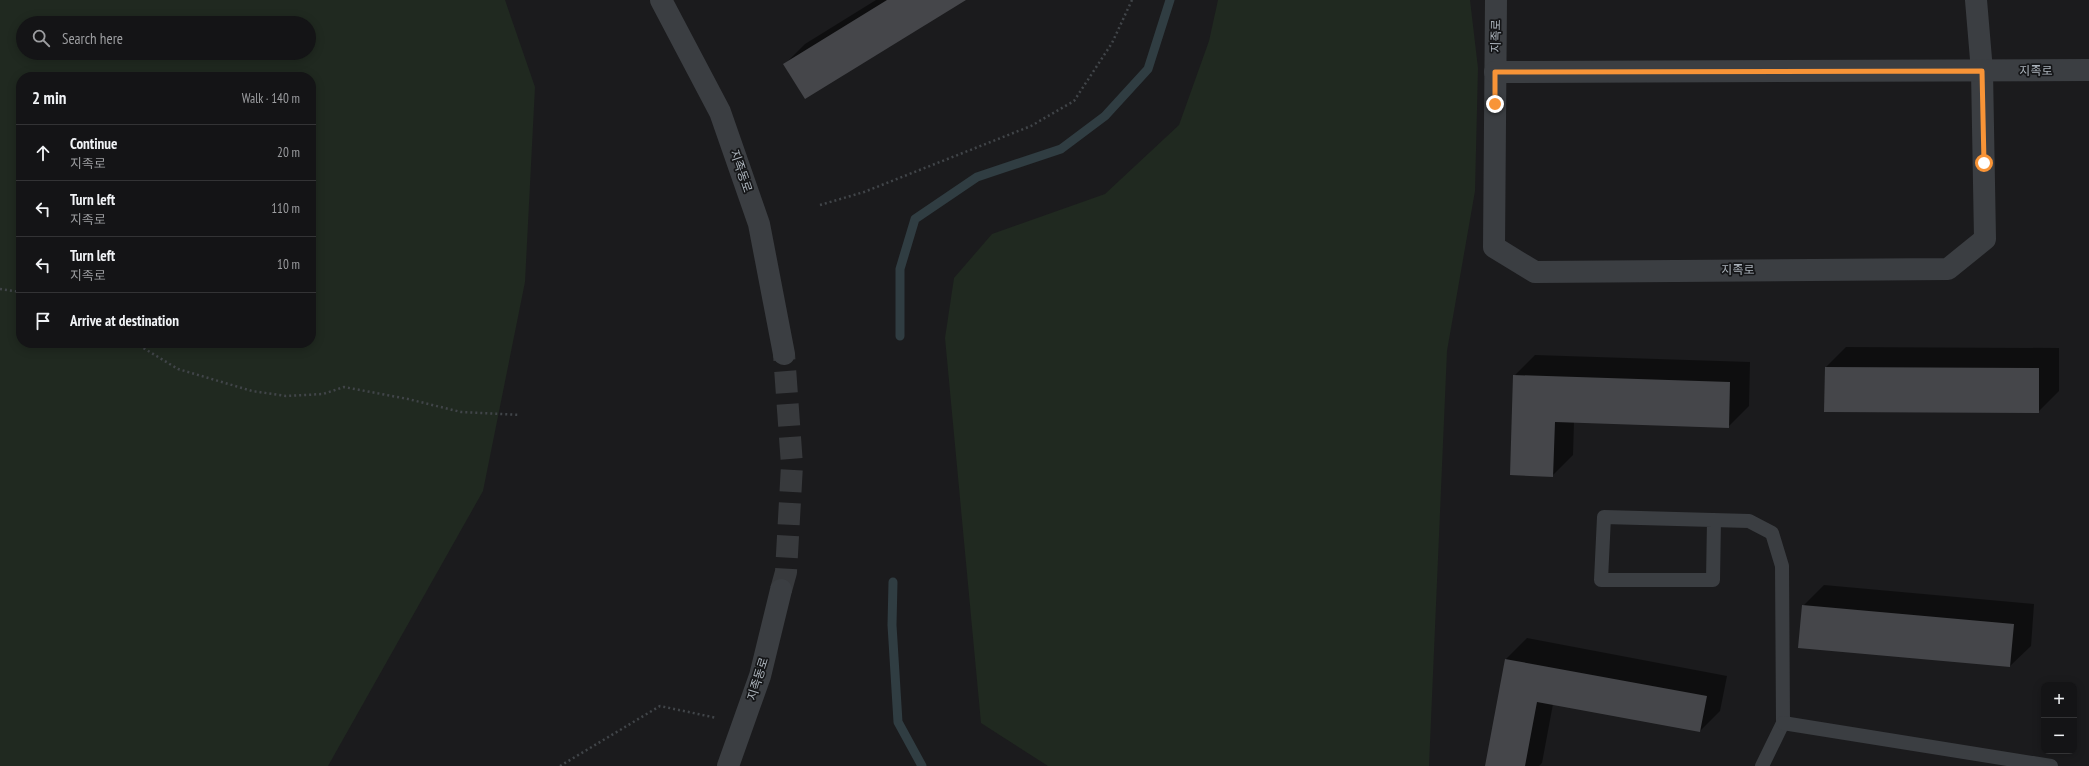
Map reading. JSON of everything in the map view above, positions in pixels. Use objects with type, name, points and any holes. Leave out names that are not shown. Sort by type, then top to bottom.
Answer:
[{"type":"street","name":"지족동로","points":[[661,0],[720,112],[759,224],[784,354]]},
{"type":"street","name":"지족로","points":[[1496,0],[1494,247],[1536,272],[1948,269],[1985,239],[1982,71],[1976,0]]},
{"type":"street","name":"지족로","points":[[1495,72],[2089,70]]},
{"type":"street","name":"지족동로","points":[[728,766],[760,676],[781,590]]},
{"type":"lane","points":[[1714,520],[1712,580],[1601,580],[1604,517],[1714,520],[1749,521],[1772,533],[1782,566],[1783,723],[1762,766]]},
{"type":"lane","points":[[1783,723],[2051,766]]},
{"type":"path","points":[[820,205],[864,192],[1031,126],[1074,101],[1112,43],[1132,0]]},
{"type":"path","points":[[0,288],[16,291]]},
{"type":"path","points":[[143,348],[178,369],[252,391],[286,396],[323,394],[344,387],[408,399],[461,412],[520,415]]},
{"type":"path","points":[[560,766],[660,706],[743,724]]},
{"type":"shaded area","points":[[0,0],[505,0],[535,87],[525,282],[483,491],[328,766],[0,766]]},
{"type":"shaded area","points":[[1218,0],[1470,0],[1478,68],[1475,191],[1447,351],[1429,766],[1048,766],[981,723],[945,338],[954,278],[992,234],[1105,194],[1179,125],[1209,41]]},
{"type":"building","points":[[887,0],[966,0],[805,99],[783,64]]},
{"type":"building","points":[[1825,367],[2039,368],[2039,413],[1824,412]]},
{"type":"building","points":[[1513,375],[1730,382],[1729,428],[1555,422],[1553,477],[1510,475]]},
{"type":"building","points":[[1802,605],[2014,624],[2010,667],[1798,648]]},
{"type":"building","points":[[1505,659],[1707,696],[1700,732],[1537,702],[1525,766],[1485,766]]},
{"type":"waterway","points":[[900,336],[900,269],[915,219],[977,177],[1061,149],[1105,116],[1148,69],[1170,0]]},
{"type":"waterway","points":[[893,582],[892,625],[898,722],[922,766]]},
{"type":"tunnel","points":[[781,590],[786,572],[792,465],[784,354]]},
{"type":"route","points":[[1495,104],[1495,72],[1982,71],[1984,163]]}]
